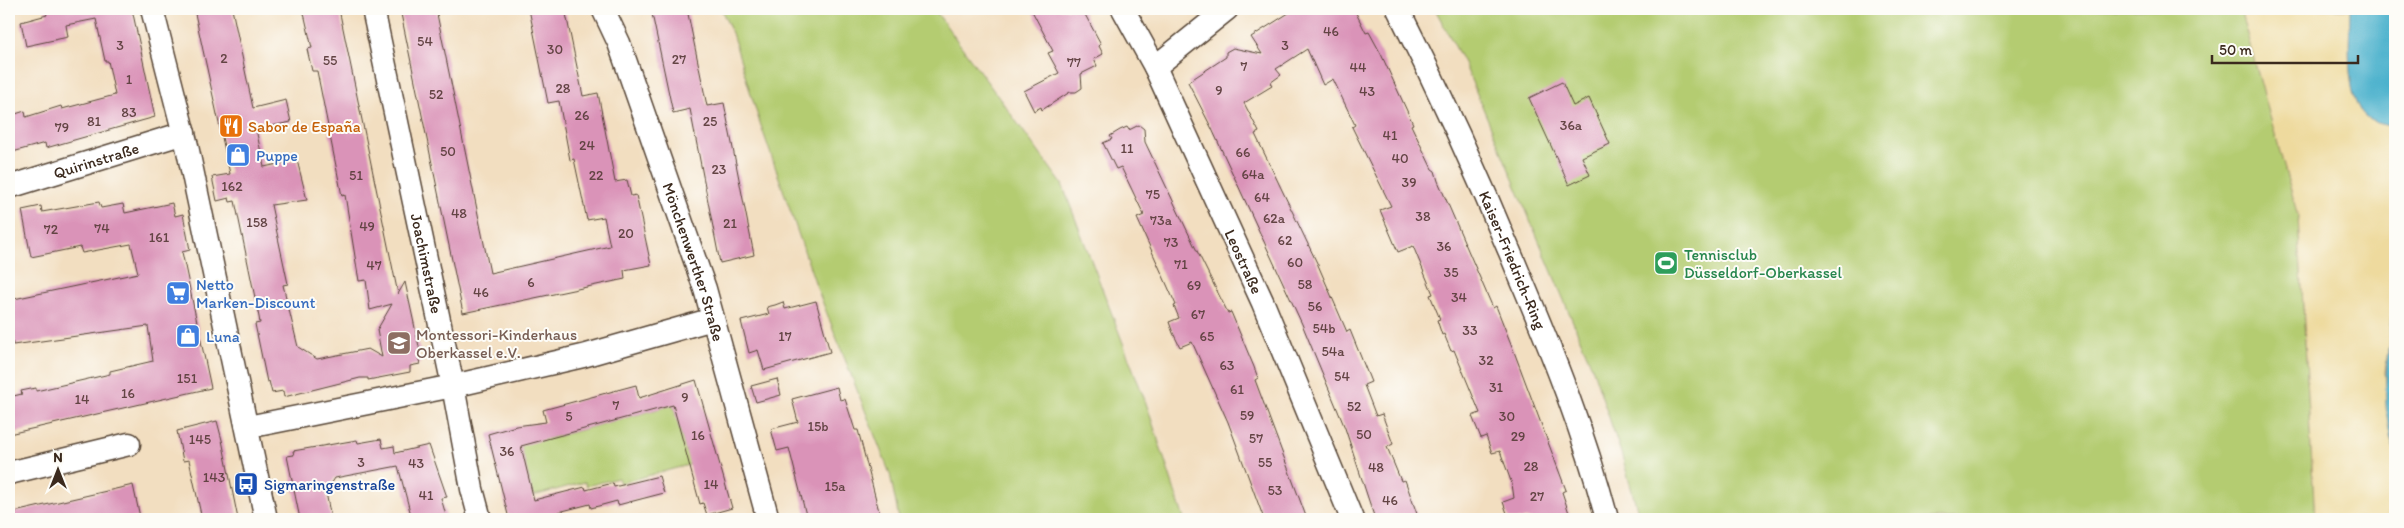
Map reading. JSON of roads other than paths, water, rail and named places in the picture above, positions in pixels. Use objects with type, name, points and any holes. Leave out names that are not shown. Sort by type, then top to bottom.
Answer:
[{"type":"street","points":[[152,9],[184,133],[248,427],[266,519]]},
{"type":"street","name":"Joachimstraße","points":[[373,9],[453,386],[472,489],[480,519]]},
{"type":"street","name":"Mönchenwerther Straße","points":[[604,9],[622,52],[705,289],[768,519]]},
{"type":"street","name":"Leostraße","points":[[1123,9],[1156,67],[1263,303],[1352,519]]},
{"type":"street","points":[[1156,67],[1227,9]]},
{"type":"street","name":"Kaiser-Friedrich-Ring","points":[[1398,9],[1476,170],[1533,306],[1568,394],[1597,480],[1607,519]]},
{"type":"street","name":"Quirinstraße","points":[[9,187],[184,133]]},
{"type":"street","points":[[248,427],[453,386],[582,356],[713,320]]},
{"type":"street","points":[[9,472],[129,444]]},
{"type":"water","points":[[2350,9],[2395,9],[2395,127],[2367,119],[2356,101],[2350,76]]},
{"type":"water","points":[[2395,298],[2395,453],[2387,415],[2386,376]]},
{"type":"place","name":"Sabor de España","points":[[231,126]]},
{"type":"place","name":"Puppe","points":[[238,155]]},
{"type":"place","name":"Tennisclub Düsseldorf-Oberkassel","points":[[1666,263]]},
{"type":"place","name":"Netto Marken-Discount","points":[[178,293]]},
{"type":"place","name":"Luna","points":[[188,336]]},
{"type":"place","name":"Montessori-Kinderhaus Oberkassel e.V.","points":[[399,343]]},
{"type":"place","name":"Sigmaringenstraße","points":[[246,484]]}]
